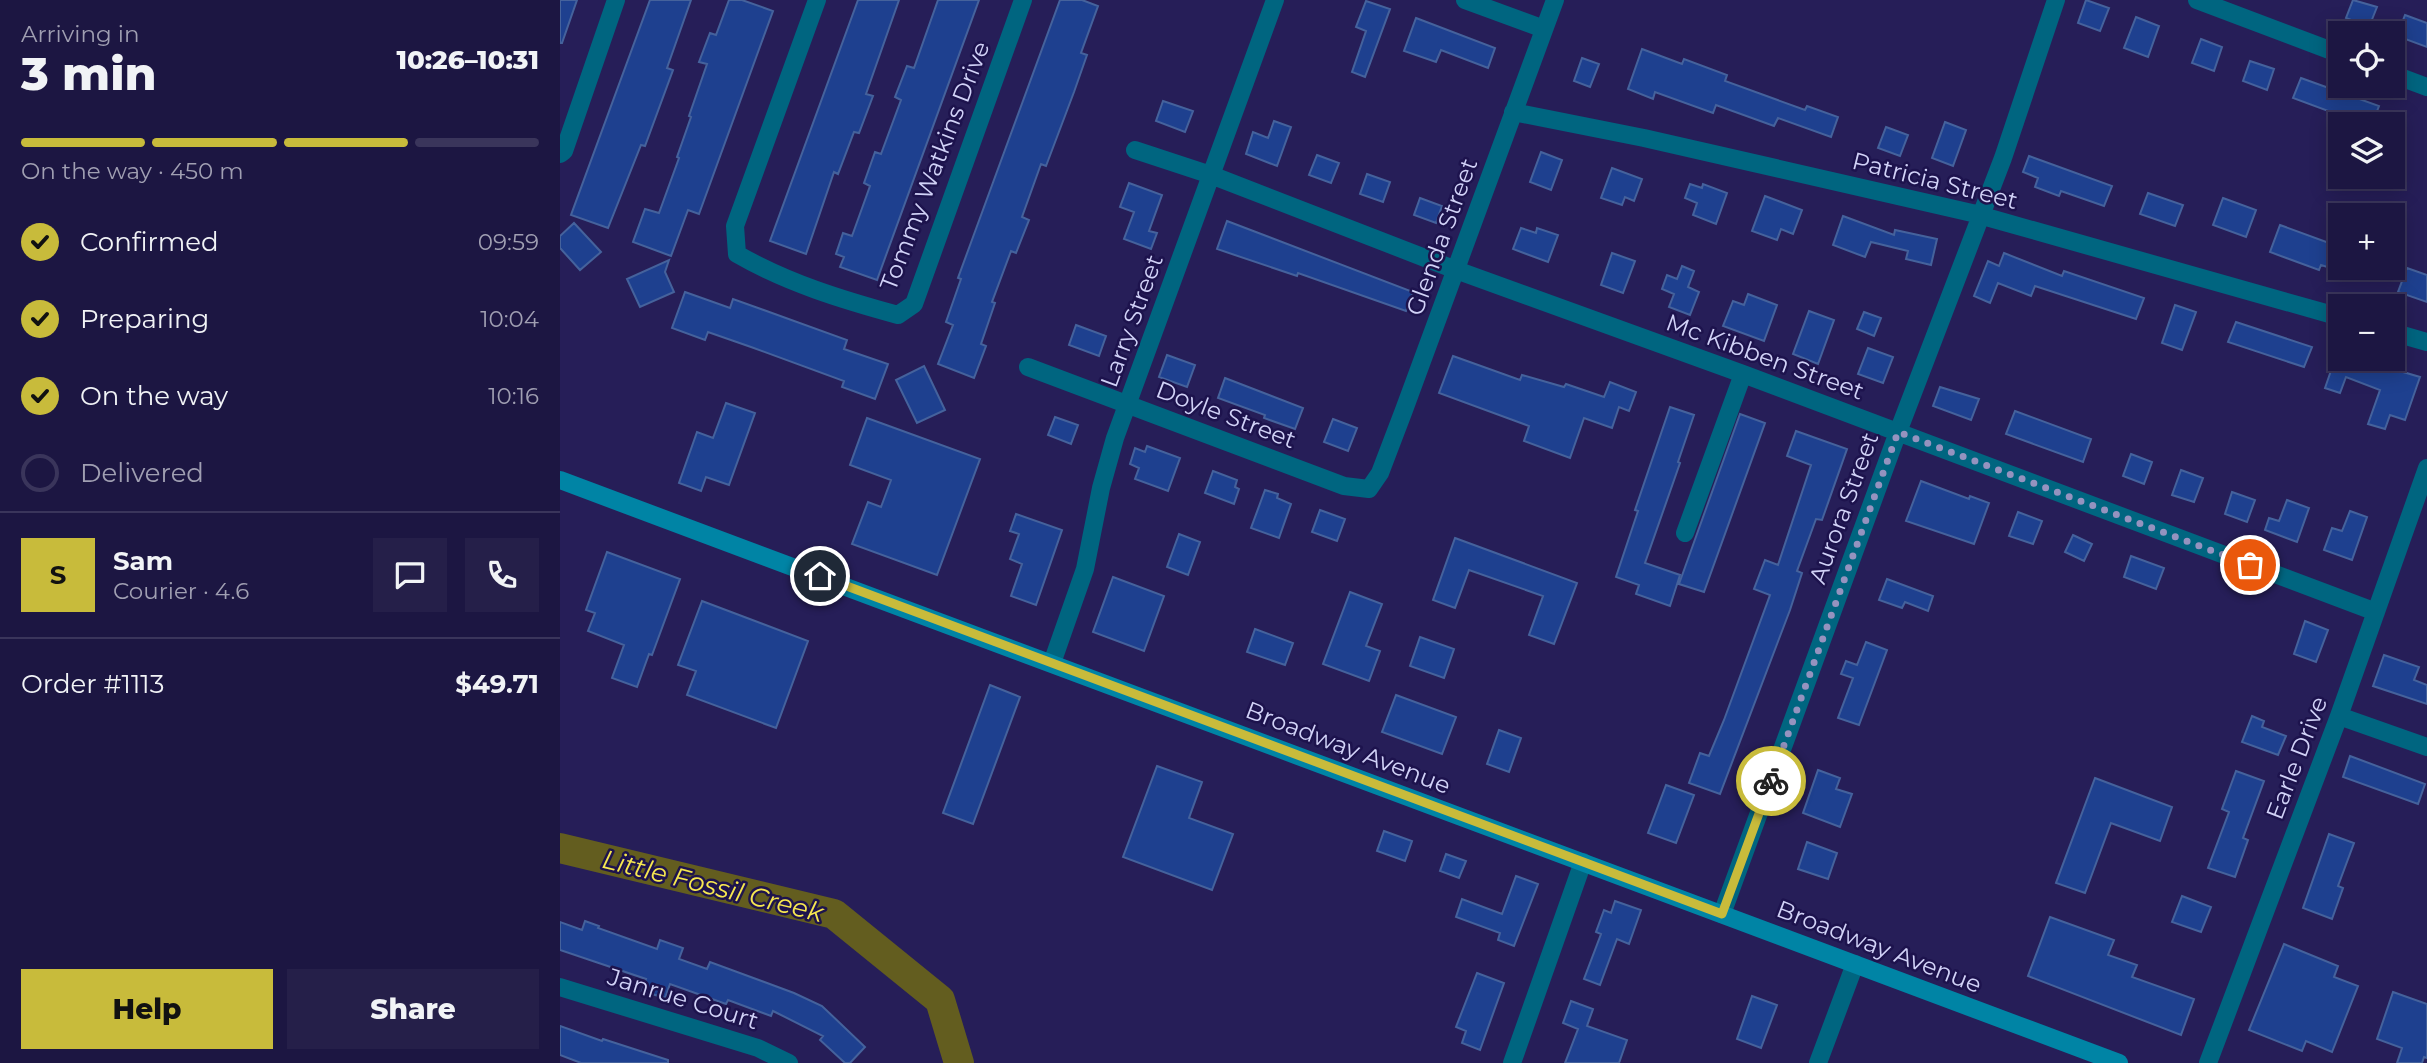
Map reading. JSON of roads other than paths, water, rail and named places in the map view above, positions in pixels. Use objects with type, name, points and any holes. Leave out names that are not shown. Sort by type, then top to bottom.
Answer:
[{"type":"main road","name":"Broadway Avenue","points":[[560,480],[2119,1063]]},
{"type":"street","points":[[560,154],[564,150],[616,0]]},
{"type":"street","name":"Tommy Watkins Drive","points":[[817,0],[735,226],[737,254],[762,268],[841,300],[898,316],[914,304],[1023,0]]},
{"type":"street","name":"Larry Street","points":[[1052,663],[1085,569],[1101,488],[1127,404],[1275,0]]},
{"type":"street","points":[[1465,0],[1545,29]]},
{"type":"street","name":"Glenda Street","points":[[1369,489],[1380,473],[1555,0]]},
{"type":"street","name":"Aurora Street","points":[[1722,914],[1898,432],[2003,158],[2056,0]]},
{"type":"street","points":[[2197,0],[2328,49]]},
{"type":"street","points":[[2405,79],[2427,87]]},
{"type":"street","name":"Patricia Street","points":[[1513,112],[1644,138],[1980,215],[2328,314]]},
{"type":"street","name":"Mc Kibben Street","points":[[1135,150],[1211,175],[1456,270],[1744,374],[2376,612]]},
{"type":"street","points":[[2405,336],[2427,342]]},
{"type":"street","name":"Doyle Street","points":[[1028,367],[1344,486],[1369,489]]},
{"type":"street","points":[[1685,533],[1744,374]]},
{"type":"street","name":"Earle Drive","points":[[2208,1063],[2423,491],[2427,468]]},
{"type":"street","points":[[2339,716],[2427,747]]},
{"type":"street","points":[[1512,1063],[1583,862]]},
{"type":"street","points":[[1818,1063],[1855,964]]},
{"type":"street","name":"Janrue Court","points":[[560,987],[758,1048],[789,1063]]},
{"type":"waterway","name":"Little Fossil Creek","points":[[560,848],[834,914],[940,1000],[959,1063]]}]
